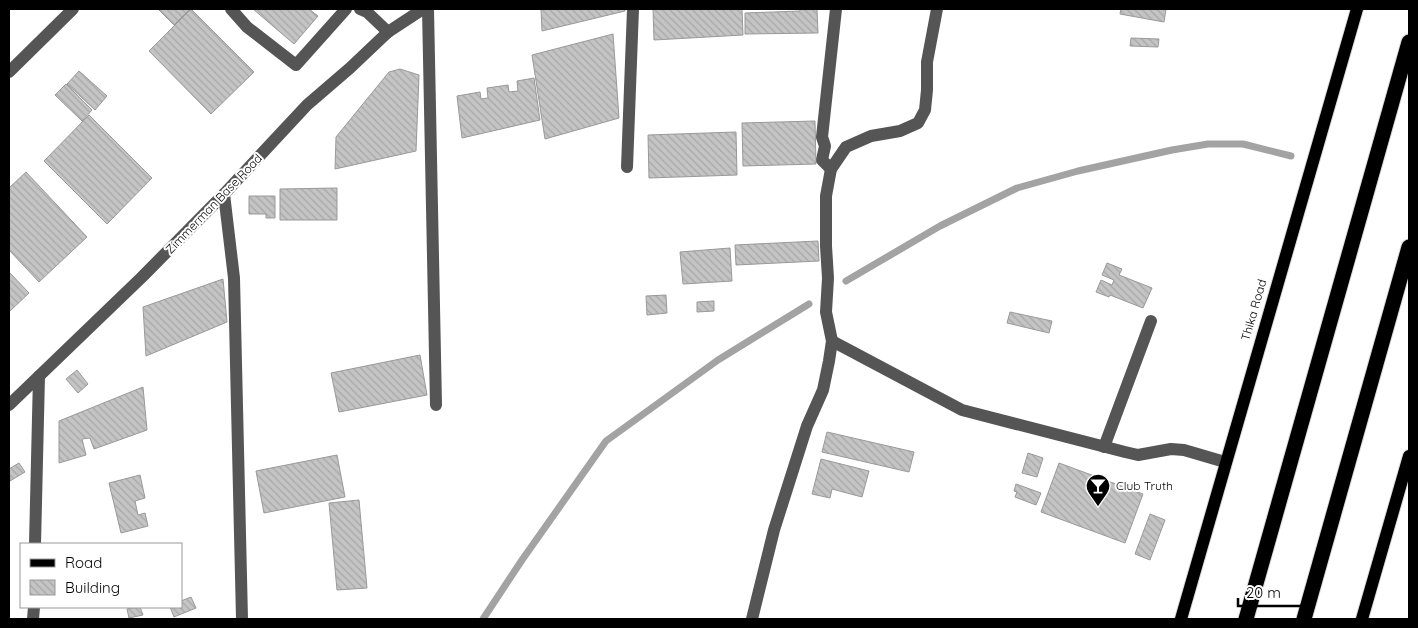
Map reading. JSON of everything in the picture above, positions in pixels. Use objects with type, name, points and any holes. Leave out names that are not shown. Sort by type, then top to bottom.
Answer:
[{"type":"highway","points":[[1246,619],[1409,42]]},
{"type":"highway","points":[[1304,619],[1409,247]]},
{"type":"main road","name":"Thika Road","points":[[1181,619],[1357,9]]},
{"type":"main road","points":[[1362,619],[1409,456]]},
{"type":"street","points":[[9,72],[74,9]]},
{"type":"street","points":[[231,9],[248,27],[296,65],[346,9]]},
{"type":"street","points":[[360,9],[388,32]]},
{"type":"street","name":"Zimmerman Base Road","points":[[9,405],[142,277],[224,194],[307,105],[388,32],[424,9]]},
{"type":"street","points":[[428,9],[436,404]]},
{"type":"street","points":[[627,167],[633,9]]},
{"type":"street","points":[[831,170],[822,160],[825,146],[822,137],[836,9]]},
{"type":"street","points":[[752,619],[774,530],[795,459],[823,390],[832,341],[826,312],[828,278],[826,196],[831,170],[846,147],[871,136],[900,131],[918,123],[924,110],[927,90],[927,62],[937,9]]},
{"type":"street","points":[[224,194],[234,278],[242,619]]},
{"type":"street","points":[[1104,447],[1151,321]]},
{"type":"street","points":[[832,341],[962,410],[1138,454],[1171,449],[1184,450],[1225,462]]},
{"type":"street","points":[[35,543],[38,376]]},
{"type":"building","points":[[158,9],[190,9],[174,25]]},
{"type":"building","points":[[191,9],[254,72],[211,114],[149,51]]},
{"type":"building","points":[[253,9],[309,9],[318,16],[294,44]]},
{"type":"building","points":[[541,9],[625,9],[625,11],[542,31]]},
{"type":"building","points":[[653,9],[742,9],[743,35],[654,40]]},
{"type":"building","points":[[800,9],[817,9],[818,33],[745,34],[745,13],[800,11]]},
{"type":"building","points":[[1121,9],[1166,9],[1164,22],[1120,14]]},
{"type":"building","points":[[613,34],[619,118],[545,139],[532,55]]},
{"type":"building","points":[[1131,38],[1159,39],[1158,47],[1130,46]]},
{"type":"building","points":[[400,69],[419,75],[416,151],[335,169],[336,137],[389,72]]},
{"type":"building","points":[[79,71],[107,96],[95,110],[67,84]]},
{"type":"building","points":[[534,78],[540,120],[462,138],[457,96],[480,92],[481,99],[488,98],[487,88],[508,85],[509,92],[518,91],[517,81]]},
{"type":"building","points":[[66,84],[92,110],[82,121],[55,95]]},
{"type":"building","points":[[89,115],[152,178],[107,224],[44,161]]},
{"type":"building","points":[[815,121],[816,164],[743,166],[742,123]]},
{"type":"building","points":[[736,132],[737,175],[649,178],[648,135]]},
{"type":"building","points":[[26,172],[87,237],[39,282],[9,250],[9,188]]},
{"type":"building","points":[[337,188],[337,220],[280,220],[280,189]]},
{"type":"building","points":[[249,196],[275,196],[275,218],[266,218],[266,214],[249,214]]},
{"type":"building","points":[[818,241],[819,261],[736,265],[735,245]]},
{"type":"building","points":[[730,248],[732,281],[683,284],[680,252]]},
{"type":"building","points":[[1107,263],[1122,269],[1119,275],[1152,288],[1143,308],[1110,295],[1109,297],[1096,292],[1101,280],[1112,285],[1114,280],[1102,275]]},
{"type":"building","points":[[9,272],[29,293],[9,312]]},
{"type":"building","points":[[223,279],[227,322],[146,356],[143,307]]},
{"type":"building","points":[[666,295],[667,313],[647,315],[646,296]]},
{"type":"building","points":[[714,301],[714,311],[697,312],[697,302]]},
{"type":"building","points":[[1010,312],[1052,321],[1049,333],[1007,323]]},
{"type":"building","points":[[420,355],[427,395],[339,412],[331,373]]},
{"type":"building","points":[[77,370],[88,384],[78,393],[66,379]]},
{"type":"building","points":[[143,387],[147,430],[94,449],[90,438],[82,439],[86,455],[59,463],[59,421]]},
{"type":"building","points":[[827,432],[914,452],[909,472],[822,452]]},
{"type":"building","points":[[1028,453],[1043,458],[1037,477],[1022,473]]},
{"type":"building","points":[[337,455],[345,497],[264,513],[256,471]]},
{"type":"building","points":[[821,459],[869,471],[862,497],[832,489],[830,498],[812,494]]},
{"type":"building","points":[[19,463],[25,472],[10,481],[9,469]]},
{"type":"building","points":[[1059,463],[1143,494],[1125,543],[1041,512]]},
{"type":"building","points":[[140,475],[145,498],[135,501],[138,515],[145,513],[148,526],[121,533],[109,483]]},
{"type":"building","points":[[1016,484],[1041,493],[1036,505],[1015,497],[1017,492],[1014,491]]},
{"type":"building","points":[[359,500],[367,588],[337,590],[329,503]]},
{"type":"building","points":[[1150,514],[1165,520],[1150,560],[1135,554]]},
{"type":"building","points":[[191,597],[196,608],[174,617],[170,608],[182,608],[182,601]]},
{"type":"building","points":[[140,608],[143,615],[129,618],[127,609]]},
{"type":"waterway","points":[[846,281],[940,226],[1017,188],[1078,171],[1208,144],[1243,144],[1291,156]]},
{"type":"waterway","points":[[483,619],[606,441],[718,360],[809,304]]},
{"type":"place","name":"Club Truth","points":[[1098,507]]}]
